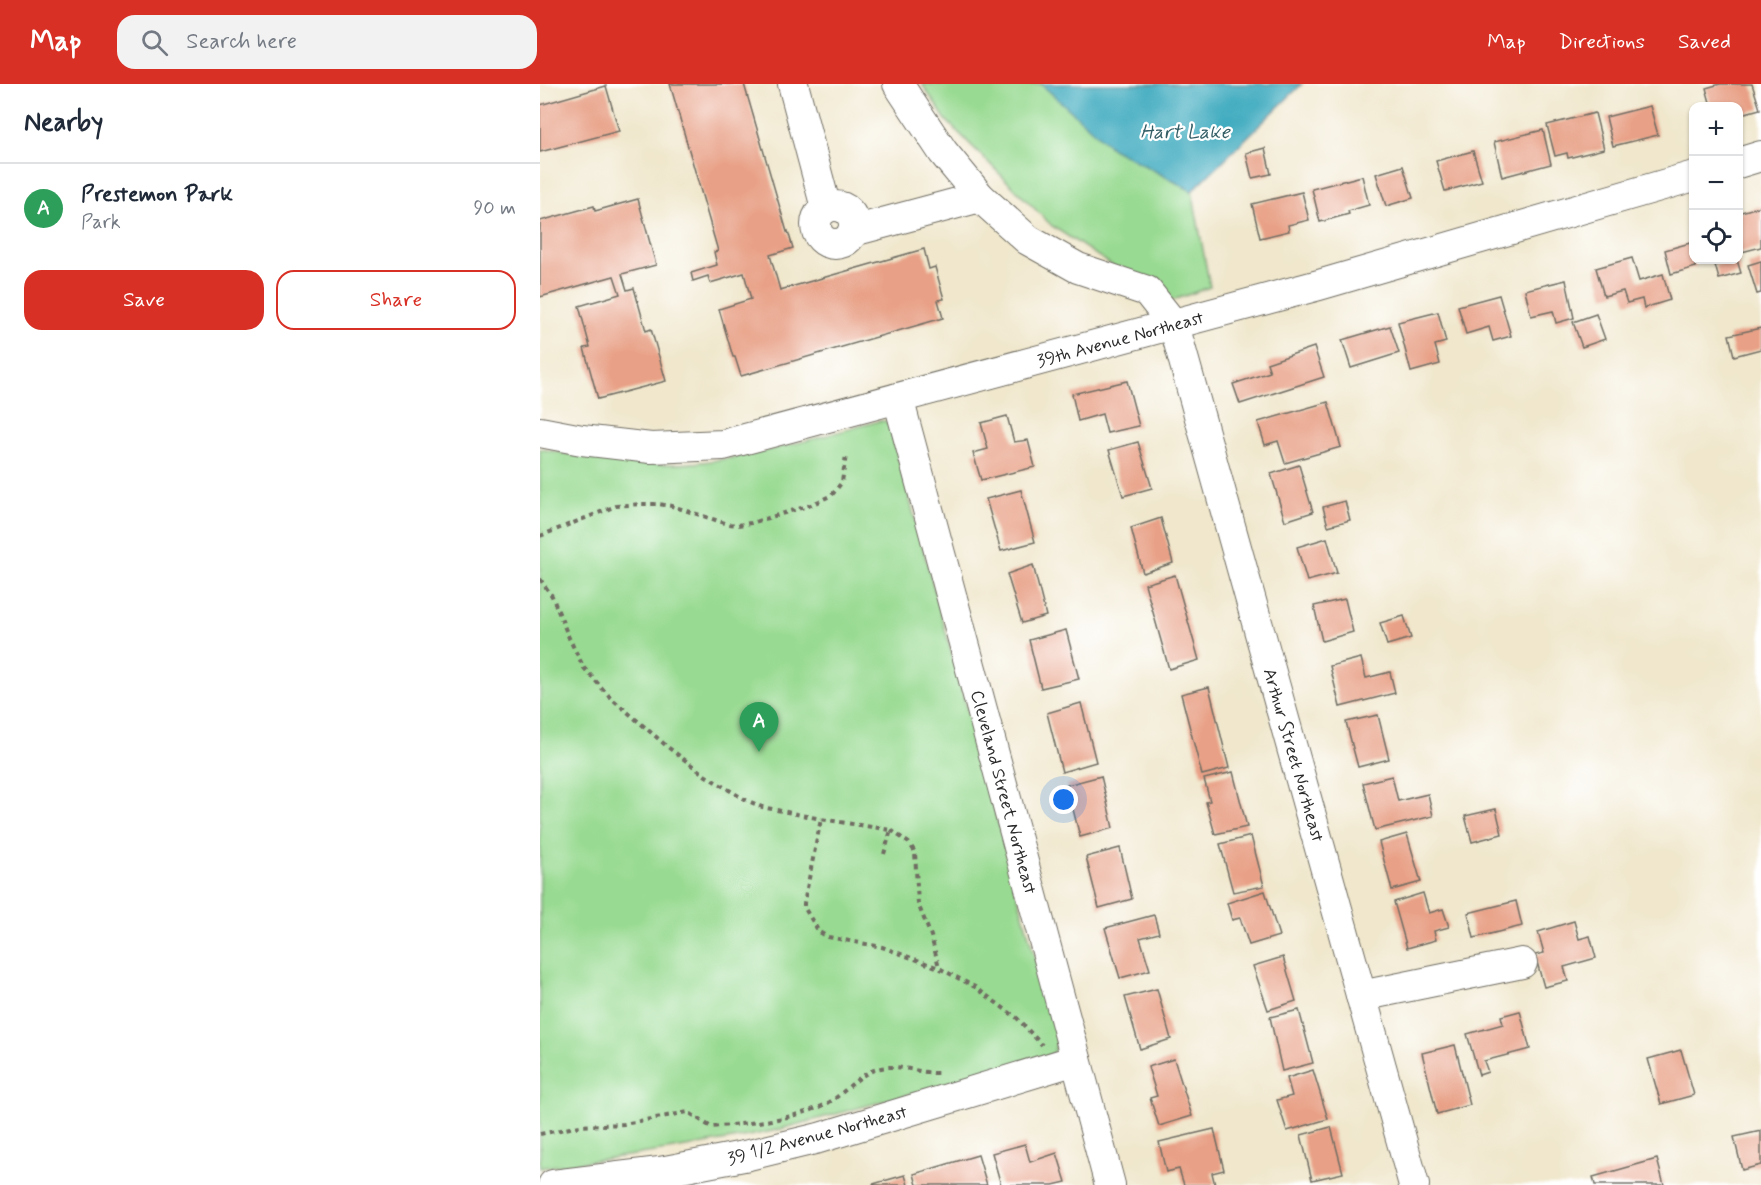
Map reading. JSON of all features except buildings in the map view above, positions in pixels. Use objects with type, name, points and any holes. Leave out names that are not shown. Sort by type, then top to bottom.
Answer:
[{"type":"street","points":[[794,84],[826,208],[817,217],[816,230],[822,240],[828,244],[840,244],[850,237],[853,231],[980,197]]},
{"type":"street","points":[[898,84],[943,152],[980,197],[1028,240],[1078,268],[1147,291],[1174,325]]},
{"type":"street","points":[[1743,161],[1761,156]]},
{"type":"street","name":"39th Avenue Northeast","points":[[540,432],[582,440],[651,448],[723,446],[1319,285],[1689,177]]},
{"type":"street","name":"Arthur Street Northeast","points":[[1174,325],[1414,1185]]},
{"type":"street","name":"Cleveland Street Northeast","points":[[898,398],[1110,1185]]},
{"type":"street","points":[[1361,996],[1522,963]]},
{"type":"street","name":"39 1/2 Avenue Northeast","points":[[553,1185],[660,1172],[819,1138],[1076,1060]]},
{"type":"path","points":[[540,536],[616,506],[641,504],[672,506],[728,524],[751,523],[832,495],[842,482],[846,455]]},
{"type":"path","points":[[540,579],[552,596],[568,638],[584,668],[610,697],[669,748],[706,776],[762,807],[891,830],[909,843],[915,852],[918,903],[931,936],[939,968]]},
{"type":"path","points":[[821,819],[804,903],[804,907],[819,932],[828,937],[882,947],[939,968],[975,987],[1017,1018],[1042,1045],[1032,1048]]},
{"type":"path","points":[[884,854],[891,830]]},
{"type":"path","points":[[540,1134],[580,1126],[624,1124],[688,1112],[711,1127],[765,1121],[825,1104],[867,1072],[896,1066],[930,1073],[951,1070]]},
{"type":"green space","points":[[922,84],[1045,84],[1112,148],[1192,191],[1210,287],[1168,302],[1052,226],[946,120]]},
{"type":"green space","points":[[879,421],[889,424],[1057,1039],[1054,1052],[1046,1057],[777,1130],[689,1147],[540,1168],[540,449],[642,464],[703,462],[754,454]]},
{"type":"water","name":"Hart Lake","points":[[1041,84],[1302,84],[1192,191],[1112,148]]},
{"type":"place","name":"Prestemon Park","points":[[759,752]]}]
